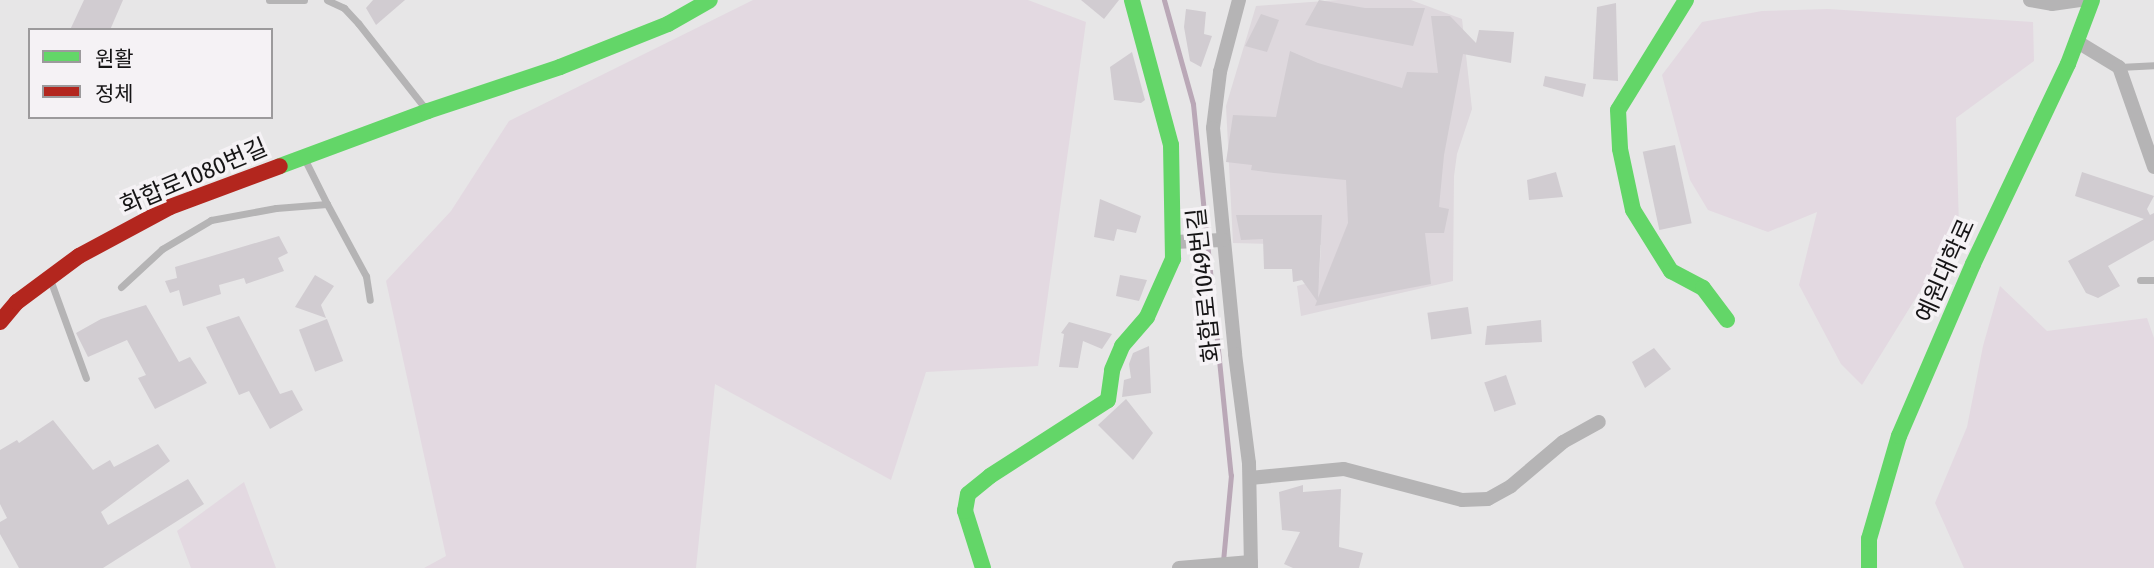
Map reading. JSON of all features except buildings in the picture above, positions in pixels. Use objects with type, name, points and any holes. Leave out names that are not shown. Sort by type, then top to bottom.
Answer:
[{"type":"street","name":"화합로1080번길","points":[[0,322],[17,302],[79,256],[170,207],[428,111],[560,67],[656,29],[710,0]]},
{"type":"street","points":[[983,568],[965,511],[968,494],[989,476],[1108,400],[1112,370],[1122,346],[1147,317],[1173,259],[1178,241],[1171,145],[1132,0]]},
{"type":"street","name":"화합로1049번길","points":[[1239,0],[1220,72],[1213,128],[1220,240],[1250,478],[1251,565]]},
{"type":"street","points":[[1686,0],[1618,110],[1620,149],[1633,211],[1671,271],[1703,288],[1727,320]]},
{"type":"street","points":[[2030,0],[2052,4],[2082,0]]},
{"type":"street","name":"예원대학로","points":[[1869,568],[1869,538],[1899,436],[2092,0]]},
{"type":"street","points":[[2076,41],[2119,67],[2150,147],[2154,167]]},
{"type":"street","points":[[1178,241],[1220,240]]},
{"type":"street","points":[[1250,478],[1344,469],[1462,500],[1488,499],[1511,486],[1563,442],[1599,422]]},
{"type":"street","points":[[1179,568],[1234,563],[1251,565]]},
{"type":"lane","points":[[269,0],[303,0]]},
{"type":"lane","points":[[327,0],[344,8],[358,23],[428,111]]},
{"type":"lane","points":[[2119,67],[2154,65]]},
{"type":"lane","points":[[303,156],[366,276],[370,300]]},
{"type":"lane","points":[[121,287],[162,249],[211,220],[276,208],[327,204]]},
{"type":"lane","points":[[50,278],[86,378]]},
{"type":"lane","points":[[2140,279],[2154,280]]},
{"type":"shaded area","points":[[753,0],[1028,0],[1086,22],[1038,366],[926,372],[891,480],[715,384],[696,568],[424,568],[446,556],[386,281],[451,211],[509,121]]},
{"type":"shaded area","points":[[1338,0],[1411,0],[1462,19],[1472,109],[1457,154],[1454,176],[1453,281],[1301,316],[1297,286],[1319,280],[1321,245],[1233,243],[1226,106],[1256,6]]},
{"type":"shaded area","points":[[1828,9],[2033,22],[2034,61],[1956,118],[1959,228],[1862,385],[1841,364],[1799,285],[1817,212],[1768,232],[1708,210],[1690,180],[1662,75],[1702,22],[1762,11]]},
{"type":"shaded area","points":[[2000,286],[2047,331],[2147,318],[2154,338],[2154,568],[1964,568],[1935,503],[1967,427],[1983,346]]},
{"type":"shaded area","points":[[244,482],[276,568],[191,568],[177,531]]},
{"type":"waterway","points":[[1164,0],[1193,104],[1231,475],[1223,561]]},
{"type":"traffic: fast","points":[[280,166],[428,111],[560,67],[668,24],[710,0]]},
{"type":"traffic: fast","points":[[983,568],[965,511],[968,494],[990,476],[1108,400],[1112,370],[1122,346],[1147,317],[1173,259],[1171,145],[1132,0]]},
{"type":"traffic: fast","points":[[1686,0],[1618,110],[1620,149],[1633,210],[1671,271],[1703,288],[1727,320]]},
{"type":"traffic: fast","points":[[1869,568],[1869,539],[1899,436],[1973,264],[2068,64],[2092,0]]},
{"type":"traffic: jam","points":[[0,322],[17,302],[79,256],[170,207],[280,166]]}]
